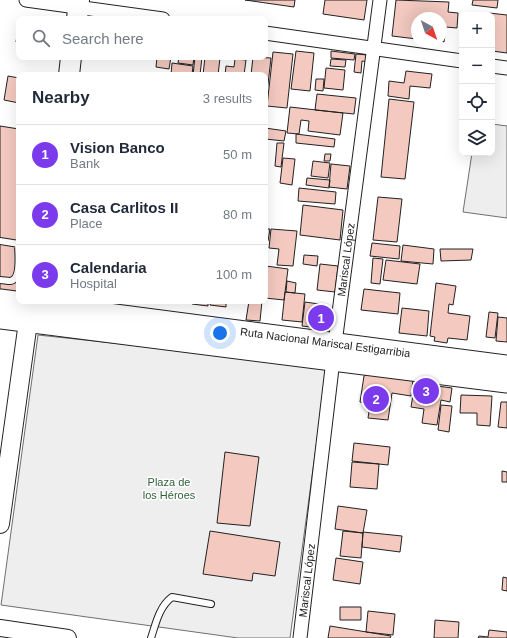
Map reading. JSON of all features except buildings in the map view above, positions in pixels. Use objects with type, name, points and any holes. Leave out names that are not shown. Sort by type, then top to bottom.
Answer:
[{"type":"highway","name":"Ruta Nacional Mariscal Estigarribia","points":[[0,300],[16,304]]},
{"type":"highway","name":"Ruta Nacional Mariscal Estigarribia","points":[[18,304],[334,351],[507,382]]},
{"type":"highway","name":"Ruta Nacional Mariscal Estigarribia","points":[[0,318],[31,307]]},
{"type":"highway","name":"Ruta Nacional Mariscal Estigarribia","points":[[334,351],[507,366]]},
{"type":"main road","points":[[57,72],[59,60]]},
{"type":"main road","points":[[69,72],[71,60]]},
{"type":"main road","points":[[0,524],[31,307]]},
{"type":"street","points":[[26,0],[72,8],[138,16]]},
{"type":"street","name":"Mariscal López","points":[[300,638],[334,351],[380,0]]},
{"type":"street","points":[[268,33],[459,61]]},
{"type":"street","points":[[495,66],[507,68]]},
{"type":"street","points":[[0,628],[68,638]]},
{"type":"lane","points":[[0,241],[16,244]]},
{"type":"lane","points":[[0,280],[10,281],[16,276]]},
{"type":"lane","points":[[151,638],[165,602],[172,597],[211,604]]},
{"type":"green space","points":[[495,124],[507,126],[507,218],[463,212],[472,156],[495,156]]},
{"type":"green space","name":"Plaza de los Héroes","points":[[38,335],[327,366],[290,638],[238,638],[1,605]]},
{"type":"place","name":"Vision Banco","points":[[321,318]]},
{"type":"place","name":"Calendaria","points":[[426,391]]},
{"type":"place","name":"Casa Carlitos II","points":[[376,399]]}]
